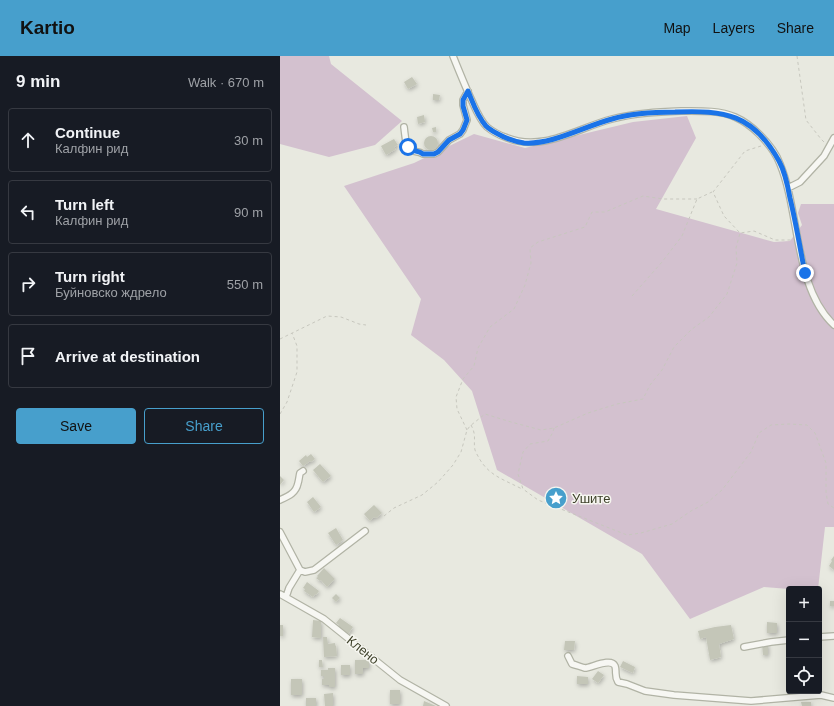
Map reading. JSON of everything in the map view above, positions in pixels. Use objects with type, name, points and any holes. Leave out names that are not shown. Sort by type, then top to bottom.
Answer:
[{"type":"street","points":[[453,56],[477,112],[487,126],[506,138],[524,143],[546,141],[611,119],[657,112],[716,112],[734,116],[752,127],[768,143],[780,162],[788,188],[805,273],[814,297],[826,317],[834,324]]},
{"type":"street","points":[[404,128],[405,137],[410,150],[423,154],[434,154],[438,152],[449,140],[460,134],[463,130],[467,120],[463,100],[468,91]]},
{"type":"street","points":[[788,188],[800,182],[824,156],[834,138]]},
{"type":"street","points":[[280,500],[291,495],[295,490],[298,485],[300,474],[303,471]]},
{"type":"street","points":[[280,532],[300,570],[305,572],[314,570],[365,531]]},
{"type":"street","points":[[286,598],[289,588],[300,570]]},
{"type":"street","name":"Клено","points":[[280,594],[324,619],[400,680],[446,706]]},
{"type":"street","points":[[822,637],[834,636]]},
{"type":"street","points":[[744,647],[786,640]]},
{"type":"street","points":[[568,656],[572,664],[585,668],[607,662],[613,664],[615,666],[615,678],[618,682],[645,691],[751,704],[821,695],[834,698]]},
{"type":"path","points":[[797,56],[806,120],[821,139],[830,145]]},
{"type":"path","points":[[467,430],[457,409],[456,396],[463,378],[474,366],[478,348],[490,327],[514,309],[525,285],[531,263],[530,248],[538,242],[585,227],[592,212],[605,212],[643,196],[663,199],[697,199],[713,192],[745,151],[768,143]]},
{"type":"path","points":[[713,192],[724,216],[740,233]]},
{"type":"path","points":[[632,296],[662,262],[682,236],[697,199]]},
{"type":"path","points":[[740,233],[754,231],[775,240],[798,240]]},
{"type":"path","points":[[384,516],[394,508],[422,495],[438,482],[453,465],[461,452],[467,430],[485,414],[541,430],[554,428],[588,413],[617,404],[643,399],[650,385],[662,370],[674,347],[692,329],[709,317],[727,294],[737,263],[736,248],[740,233]]},
{"type":"path","points":[[280,339],[327,316],[341,317],[358,324],[366,325]]},
{"type":"path","points":[[280,414],[287,402],[297,372],[297,346],[292,333]]},
{"type":"path","points":[[471,425],[475,432],[475,450],[480,460],[486,469],[500,479],[524,489],[538,500],[626,535],[641,533],[672,524],[691,510],[708,502],[722,490],[751,452],[759,433],[771,425],[807,425],[815,433],[826,463],[826,492],[828,504],[834,508]]},
{"type":"path","points":[[524,489],[518,474],[523,452],[530,444],[548,441],[554,432],[554,428]]},
{"type":"shaded area","points":[[280,56],[329,56],[331,64],[402,121],[375,145],[329,157],[280,144]]},
{"type":"shaded area","points":[[687,116],[696,138],[656,209],[774,242],[790,241],[802,225],[798,213],[801,204],[834,204],[834,527],[825,527],[818,586],[786,586],[786,589],[764,587],[690,619],[642,554],[497,470],[472,391],[444,360],[411,335],[421,299],[344,186],[414,163],[474,134],[525,148],[633,122]]},
{"type":"building","points":[[412,77],[417,84],[408,89],[404,82]]},
{"type":"building","points":[[433,94],[440,95],[439,100],[433,100]]},
{"type":"building","points":[[424,115],[425,122],[418,124],[417,117]]},
{"type":"building","points":[[436,127],[436,132],[433,132],[432,128]]},
{"type":"building","points":[[431,136],[436,138],[438,143],[436,148],[431,150],[426,148],[424,143],[426,138]]},
{"type":"building","points":[[394,139],[398,145],[394,147],[396,149],[386,155],[381,146]]},
{"type":"building","points":[[311,454],[315,459],[303,466],[299,461],[306,455],[307,457]]},
{"type":"building","points":[[320,464],[331,476],[323,482],[313,470]]},
{"type":"building","points":[[280,476],[284,480],[280,485]]},
{"type":"building","points":[[313,497],[321,507],[314,512],[307,502]]},
{"type":"building","points":[[374,505],[382,513],[370,521],[364,514]]},
{"type":"building","points":[[336,528],[343,540],[336,545],[328,533]]},
{"type":"building","points":[[834,556],[834,570],[829,566]]},
{"type":"building","points":[[324,568],[335,579],[327,587],[321,580],[320,581],[316,578]]},
{"type":"building","points":[[307,582],[319,591],[313,597],[304,591],[305,589],[303,588]]},
{"type":"building","points":[[336,594],[340,598],[336,602],[332,598]]},
{"type":"building","points":[[830,601],[834,601],[834,606],[830,606]]},
{"type":"building","points":[[340,618],[353,627],[348,634],[338,627],[339,625],[336,623]]},
{"type":"building","points":[[313,620],[321,621],[321,638],[312,637]]},
{"type":"building","points":[[767,622],[777,623],[777,633],[767,633]]},
{"type":"building","points":[[280,625],[283,625],[283,636],[280,636]]},
{"type":"building","points":[[731,625],[734,639],[719,644],[721,657],[710,660],[706,637],[700,639],[698,631]]},
{"type":"building","points":[[323,637],[327,637],[328,644],[335,643],[337,656],[324,657]]},
{"type":"building","points":[[565,641],[575,641],[574,650],[564,650]]},
{"type":"building","points":[[762,644],[768,644],[768,655],[763,655]]},
{"type":"building","points":[[319,660],[322,660],[323,667],[319,667]]},
{"type":"building","points":[[355,660],[369,660],[369,668],[363,668],[363,674],[355,674]]},
{"type":"building","points":[[623,661],[635,667],[633,673],[620,667]]},
{"type":"building","points":[[341,665],[350,665],[350,675],[341,675]]},
{"type":"building","points":[[328,668],[335,668],[335,687],[322,685],[322,679],[324,679],[324,676],[321,676],[321,670],[328,670]]},
{"type":"building","points":[[598,671],[604,675],[598,683],[592,679]]},
{"type":"building","points":[[577,676],[588,677],[588,684],[577,684]]},
{"type":"building","points":[[291,679],[302,679],[302,695],[291,695]]},
{"type":"building","points":[[390,690],[400,690],[400,704],[390,704]]},
{"type":"building","points":[[333,693],[333,706],[325,706],[324,694]]},
{"type":"building","points":[[306,698],[316,698],[316,706],[306,706]]},
{"type":"building","points":[[424,701],[436,706],[423,706]]},
{"type":"building","points":[[801,702],[811,702],[811,706],[802,706]]},
{"type":"place","name":"Ушите","points":[[556,498]]},
{"type":"route","points":[[408,147],[410,150],[423,154],[434,154],[438,152],[449,140],[460,134],[467,120],[463,100],[468,91],[480,118],[487,126],[506,138],[524,143],[546,141],[611,119],[630,115],[657,112],[698,111],[716,112],[734,116],[752,127],[768,143],[780,162],[788,188],[805,273]]}]
